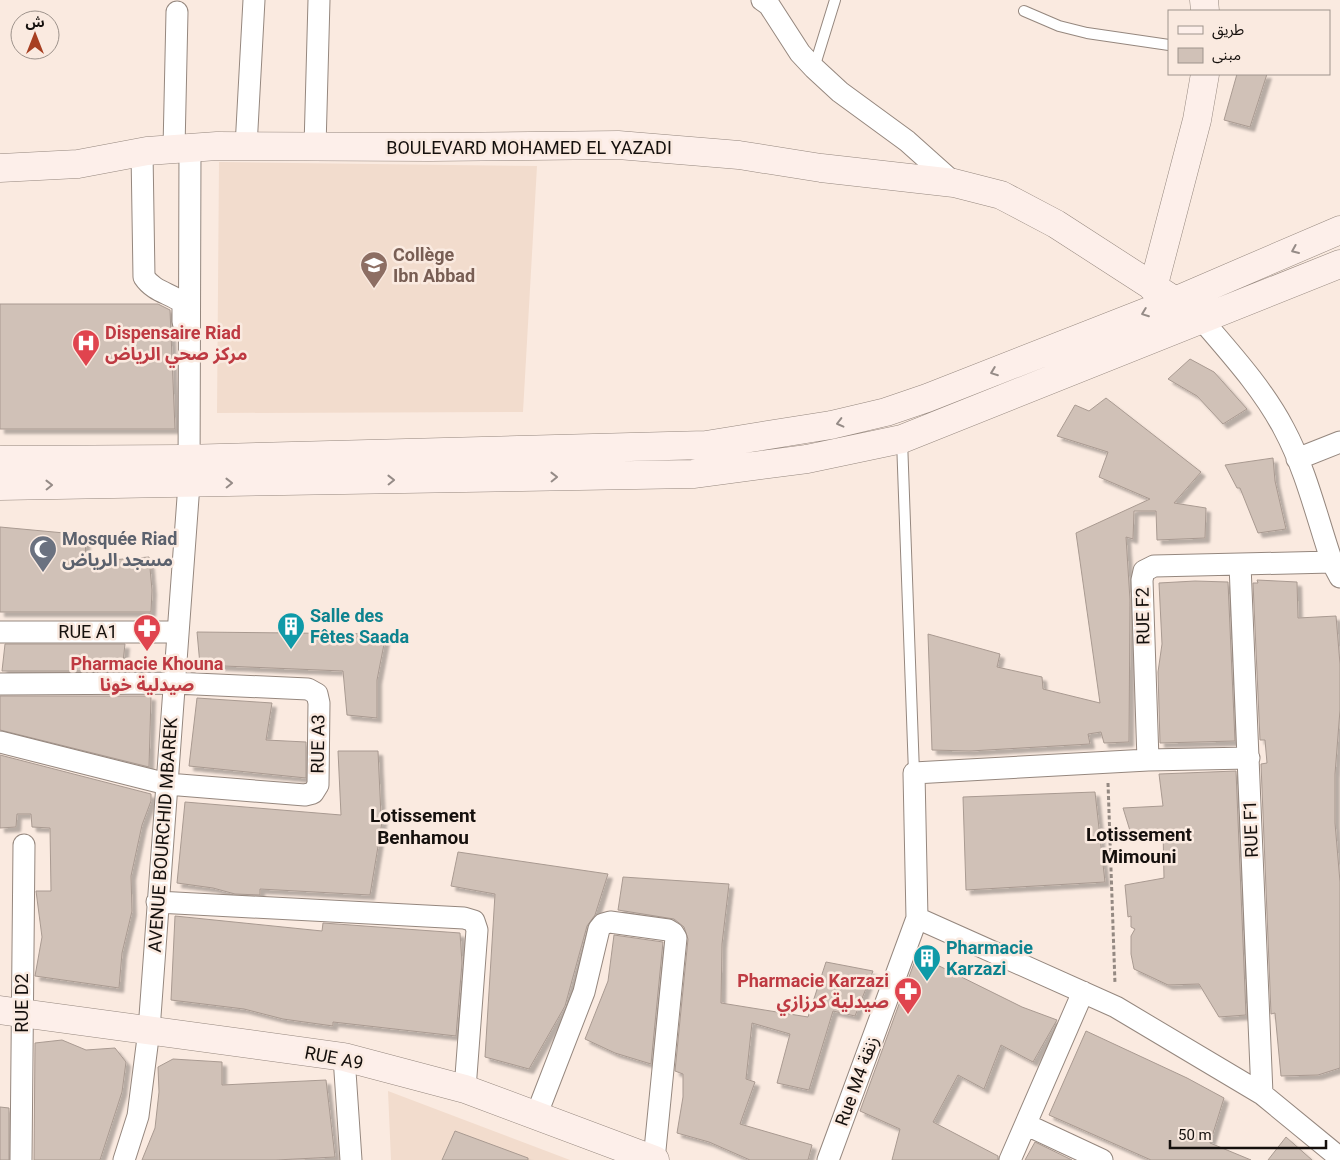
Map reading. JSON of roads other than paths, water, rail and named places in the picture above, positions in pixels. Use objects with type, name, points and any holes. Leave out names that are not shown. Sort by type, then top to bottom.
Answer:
[{"type":"main road","points":[[1153,288],[1197,120],[1205,75]]},
{"type":"main road","name":"BOULEVARD MOHAMED EL YAZADI","points":[[0,168],[78,164],[142,152],[182,148],[583,144],[656,146],[954,183],[1019,203],[1056,224],[1153,288],[1177,300],[1202,320]]},
{"type":"main road","points":[[0,486],[187,467],[696,446],[747,440],[831,426],[886,412],[927,398],[1177,300],[1340,230]]},
{"type":"main road","points":[[0,460],[187,467],[693,474],[807,459],[902,439],[1340,264]]},
{"type":"main road","name":"RUE A9","points":[[11,1012],[344,1057],[464,1090],[654,1160]]},
{"type":"street","points":[[246,147],[254,0]]},
{"type":"street","points":[[315,147],[319,0]]},
{"type":"street","points":[[762,0],[769,5],[800,53],[814,68],[840,92],[907,141],[954,183]]},
{"type":"street","name":"AVENUE BOURCHID MBAREK","points":[[124,1160],[138,1116],[149,1030],[174,683],[187,467],[182,148],[177,12]]},
{"type":"street","points":[[142,152],[144,277],[158,291],[178,299],[183,307],[187,467]]},
{"type":"street","points":[[1202,320],[1263,395],[1285,430],[1336,569]]},
{"type":"street","points":[[1297,459],[1340,442]]},
{"type":"street","name":"RUE F2","points":[[1148,760],[1142,580],[1144,571],[1154,566],[1240,565],[1336,569]]},
{"type":"street","name":"RUE F1","points":[[1240,565],[1262,1094]]},
{"type":"street","name":"RUE A1","points":[[0,632],[177,632]]},
{"type":"street","name":"RUE A3","points":[[0,684],[174,683],[308,689],[317,694],[319,702],[318,785],[313,793],[305,795],[167,784],[0,742]]},
{"type":"street","points":[[1248,758],[1148,760],[914,773],[917,918],[1116,1007],[1262,1094],[1340,1158]]},
{"type":"street","name":"RUE D2","points":[[21,1160],[11,1012],[24,845]]},
{"type":"street","points":[[157,902],[464,918],[474,922],[476,930],[464,1090]]},
{"type":"street","name":"Rue M4 زنقة","points":[[828,1160],[917,918]]},
{"type":"street","points":[[536,1116],[584,992],[599,929],[603,924],[610,922],[668,930],[673,932],[676,938],[654,1160]]},
{"type":"street","points":[[1010,1160],[1083,992]]},
{"type":"street","points":[[344,1057],[352,1160]]},
{"type":"street","points":[[1026,1125],[1102,1160]]},
{"type":"lane","points":[[814,68],[835,0]]},
{"type":"lane","points":[[1024,11],[1059,26],[1087,33],[1168,44]]},
{"type":"lane","points":[[902,439],[914,773]]},
{"type":"place","name":"Collège Ibn Abbad","points":[[374,289]]},
{"type":"place","name":"Dispensaire Riad مركز صحي الرياض","points":[[86,367]]},
{"type":"place","name":"Mosquée Riad مسجد الرياض","points":[[43,573]]},
{"type":"place","name":"Salle des Fêtes Saada","points":[[291,650]]},
{"type":"place","name":"Pharmacie Khouna صيدلية خونا","points":[[147,652]]},
{"type":"place","name":"Pharmacie Karzazi","points":[[927,982]]},
{"type":"place","name":"Pharmacie Karzazi صيدلية كرزازي","points":[[908,1015]]},
{"type":"district","name":"Lotissement Benhamou","points":[[423,826]]},
{"type":"district","name":"Lotissement Mimouni","points":[[1139,845]]}]
